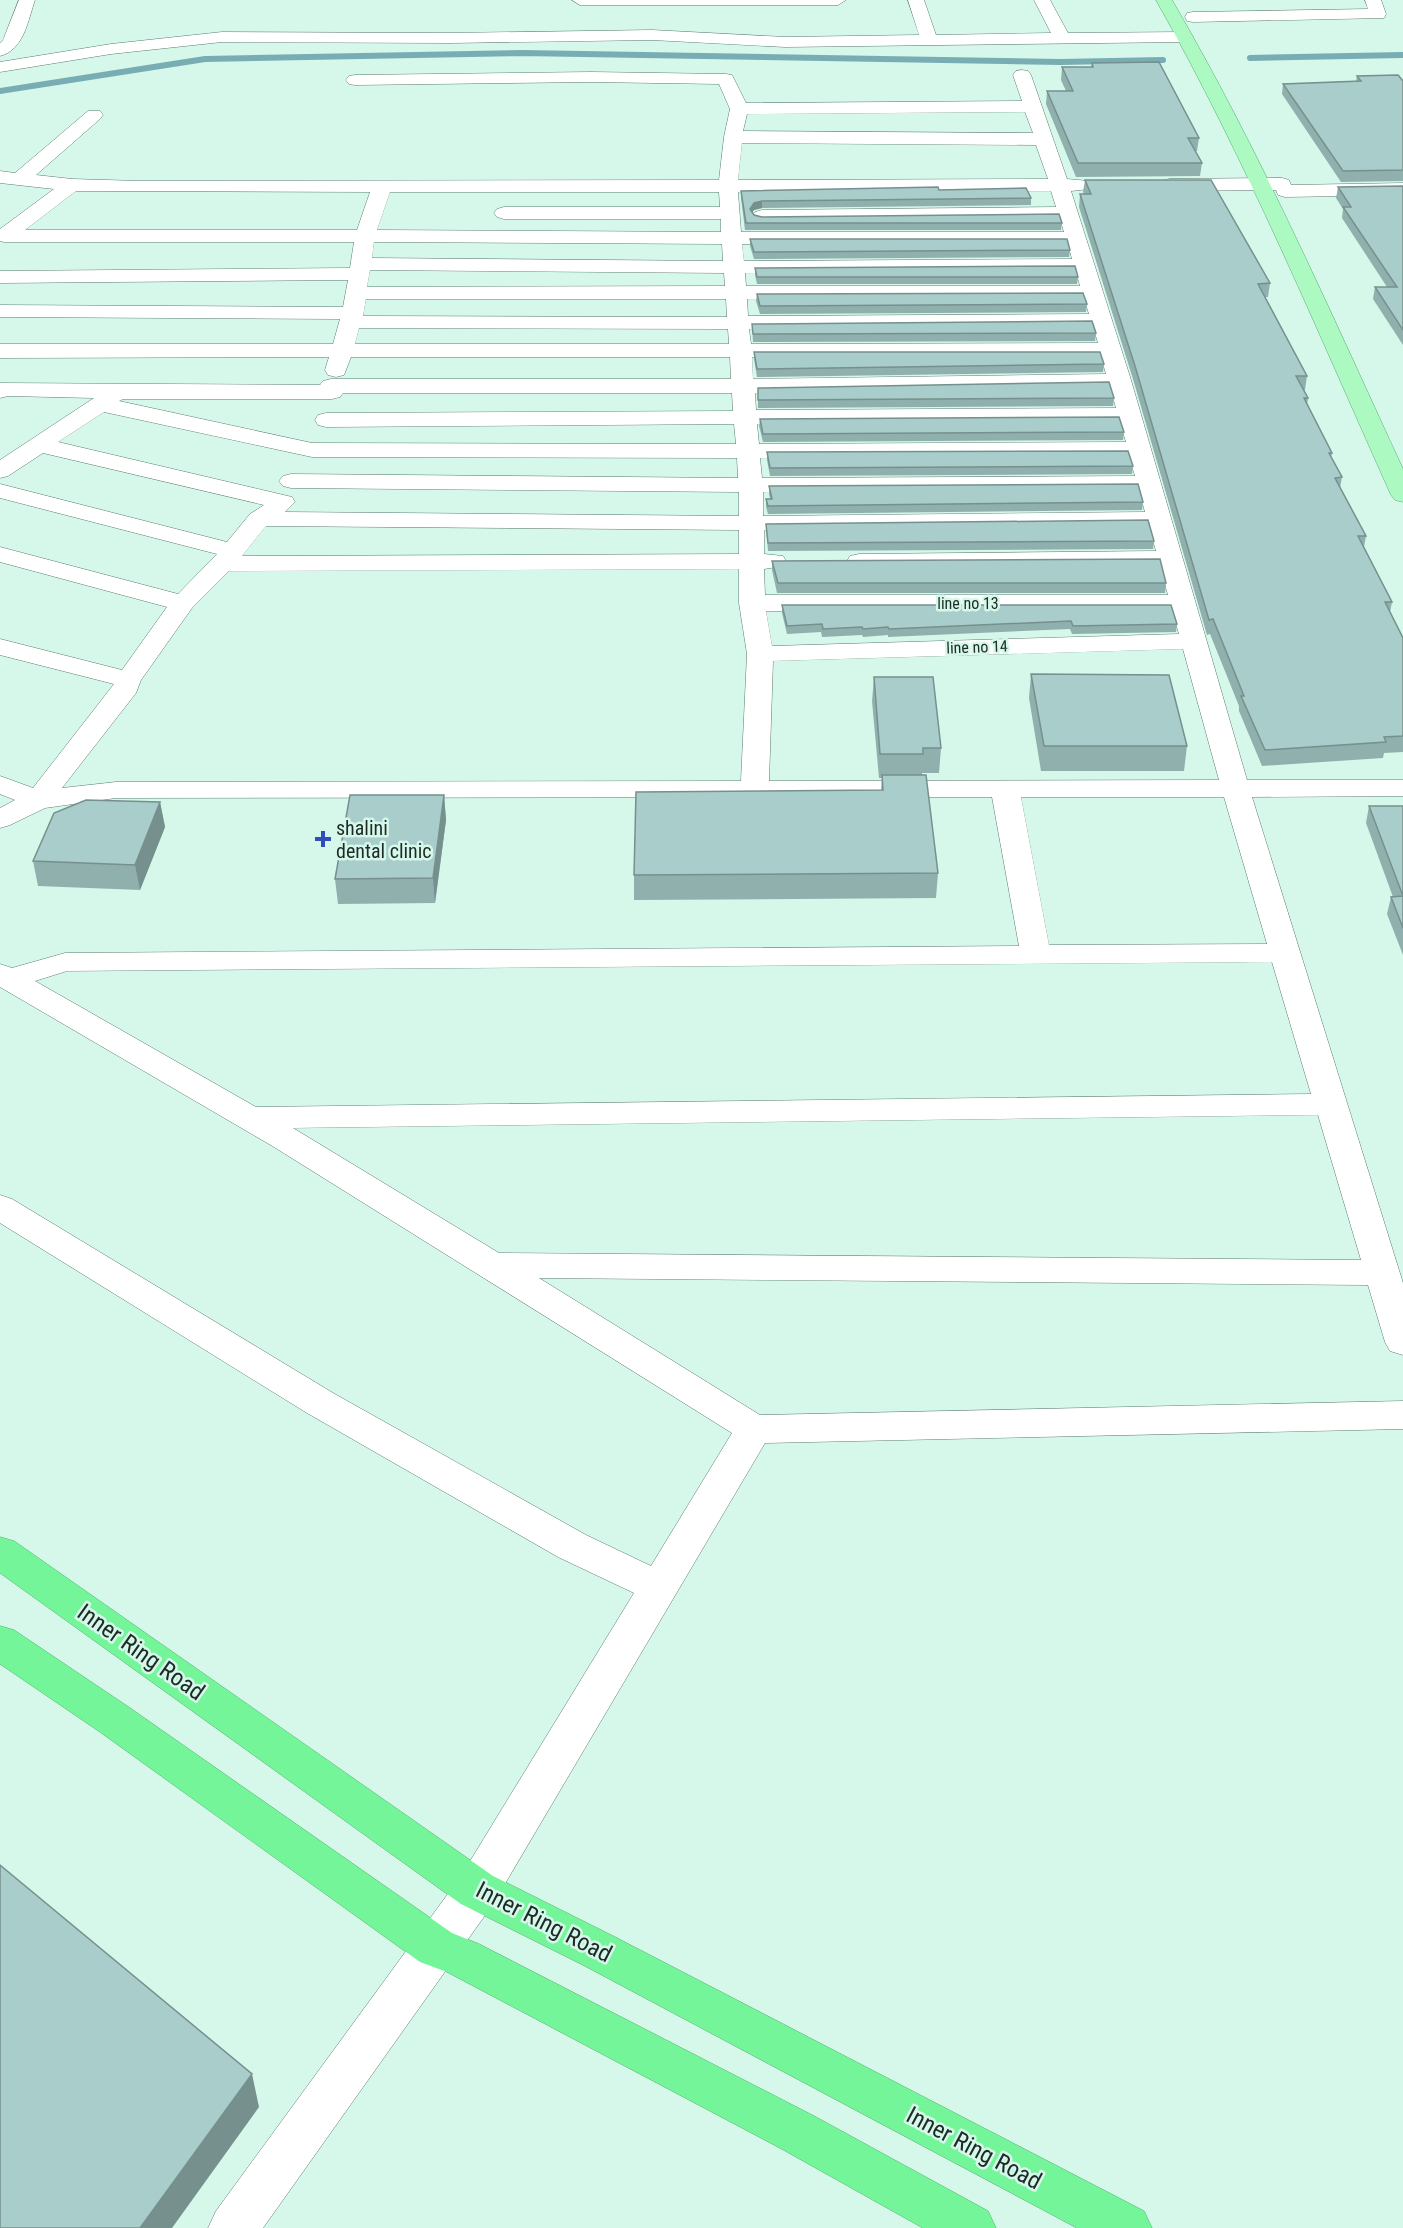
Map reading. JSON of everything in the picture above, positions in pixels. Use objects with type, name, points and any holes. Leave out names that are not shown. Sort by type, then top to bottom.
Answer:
[{"type":"highway","name":"Inner Ring Road","points":[[0,1552],[477,1890],[599,1951],[1127,2228]]},
{"type":"highway","points":[[0,1642],[115,1720],[436,1948],[463,1958],[797,2132],[971,2228]]},
{"type":"main road","points":[[1164,0],[1184,37],[1214,65],[1276,186],[1403,495]]},
{"type":"main road","points":[[1183,0],[1354,340]]},
{"type":"street","points":[[0,51],[10,43],[27,0]]},
{"type":"street","points":[[580,0],[838,0],[844,41]]},
{"type":"street","points":[[916,0],[929,39]]},
{"type":"street","points":[[1042,0],[1060,37]]},
{"type":"street","points":[[1192,17],[1378,14],[1373,0]]},
{"type":"street","points":[[0,67],[111,49],[222,37],[450,38],[652,34],[785,42],[1184,37]]},
{"type":"street","points":[[1022,75],[1061,185],[1111,350],[1236,789],[1403,1342]]},
{"type":"street","points":[[355,81],[591,77],[726,79],[739,109],[733,138],[728,186],[750,485],[752,603],[760,654],[755,790]]},
{"type":"street","points":[[739,109],[1033,106]]},
{"type":"street","points":[[20,179],[94,116]]},
{"type":"street","points":[[733,138],[1044,139]]},
{"type":"street","points":[[0,177],[72,184],[140,187],[1096,185]]},
{"type":"street","points":[[2,235],[72,184]]},
{"type":"street","points":[[1155,185],[1403,189]]},
{"type":"street","points":[[38,800],[127,687],[128,680],[183,603],[227,558],[259,519],[287,492],[304,465],[326,420],[355,293],[365,235],[382,187]]},
{"type":"street","points":[[504,213],[731,223],[1073,225]]},
{"type":"street","points":[[2,235],[365,235],[731,223]]},
{"type":"street","points":[[0,311],[355,293],[734,267],[1085,265]]},
{"type":"street","points":[[0,277],[355,293],[738,323],[1101,320]]},
{"type":"street","points":[[355,293],[1093,292]]},
{"type":"street","points":[[0,351],[1111,350]]},
{"type":"street","points":[[0,391],[4,389],[108,398],[332,389],[1120,380]]},
{"type":"street","points":[[0,471],[108,398],[312,450],[1140,449]]},
{"type":"street","points":[[326,420],[1130,415]]},
{"type":"street","points":[[40,445],[287,492],[750,485],[1150,483]]},
{"type":"street","points":[[0,491],[227,558],[799,561]]},
{"type":"street","points":[[259,519],[751,523],[1160,519]]},
{"type":"street","points":[[0,554],[183,603]]},
{"type":"street","points":[[835,561],[1171,558]]},
{"type":"street","name":"line no 13","points":[[752,603],[1183,603]]},
{"type":"street","name":"line no 14","points":[[760,654],[1194,641]]},
{"type":"street","points":[[0,647],[128,680]]},
{"type":"street","points":[[0,784],[38,800]]},
{"type":"street","points":[[0,819],[38,800],[116,790],[1403,788]]},
{"type":"street","points":[[1005,789],[1036,955]]},
{"type":"street","points":[[4,976],[65,962],[1285,953]]},
{"type":"street","points":[[4,976],[93,1026],[494,1266],[754,1429],[1403,1415]]},
{"type":"street","points":[[247,1118],[1331,1104]]},
{"type":"street","points":[[0,1207],[330,1408],[572,1546],[659,1587]]},
{"type":"street","points":[[494,1266],[1382,1273]]},
{"type":"street","points":[[233,2228],[477,1890],[754,1429]]},
{"type":"building","points":[[1159,62],[1199,138],[1188,138],[1202,163],[1078,163],[1047,91],[1073,91],[1062,67],[1093,67],[1092,63]]},
{"type":"building","points":[[1398,75],[1403,81],[1403,170],[1343,171],[1283,84],[1361,81],[1357,76]]},
{"type":"building","points":[[1085,180],[1211,180],[1270,283],[1258,284],[1307,376],[1296,376],[1308,398],[1304,398],[1332,453],[1329,453],[1342,477],[1335,478],[1366,536],[1358,536],[1392,602],[1385,602],[1403,638],[1403,736],[1384,737],[1386,742],[1265,750],[1241,696],[1244,696],[1213,619],[1209,620],[1135,366],[1080,194],[1091,194]]},
{"type":"building","points":[[1403,186],[1403,330],[1375,287],[1397,287],[1343,207],[1351,207],[1338,187]]},
{"type":"building","points":[[938,187],[939,190],[1026,188],[1031,198],[762,201],[754,203],[750,209],[754,215],[762,217],[1059,214],[1062,223],[746,223],[741,191]]},
{"type":"building","points":[[750,239],[1067,239],[1070,250],[754,252]]},
{"type":"building","points":[[1075,266],[1078,277],[757,277],[755,268]]},
{"type":"building","points":[[1083,293],[1087,304],[760,306],[757,294]]},
{"type":"building","points":[[1092,321],[1096,333],[753,334],[752,324]]},
{"type":"building","points":[[754,352],[1100,352],[1104,364],[757,369]]},
{"type":"building","points":[[1109,382],[1114,398],[758,400],[758,388]]},
{"type":"building","points":[[1119,417],[1124,432],[763,434],[760,419]]},
{"type":"building","points":[[1128,451],[1133,466],[770,468],[767,452]]},
{"type":"building","points":[[1138,484],[1143,502],[768,506],[766,499],[772,499],[769,486]]},
{"type":"building","points":[[1148,520],[1154,541],[768,543],[766,524]]},
{"type":"building","points":[[1160,559],[1166,583],[778,583],[772,561]]},
{"type":"building","points":[[782,605],[1171,605],[1177,624],[1073,626],[1071,621],[889,629],[888,627],[863,629],[862,627],[823,629],[822,624],[787,626]]},
{"type":"building","points":[[1031,674],[1169,675],[1187,746],[1044,746]]},
{"type":"building","points":[[874,677],[933,677],[941,748],[923,748],[923,754],[880,754]]},
{"type":"building","points":[[882,775],[926,775],[938,873],[634,875],[636,792],[883,790]]},
{"type":"building","points":[[350,795],[444,795],[433,878],[335,879]]},
{"type":"building","points":[[86,800],[160,802],[135,865],[33,861],[54,813]]},
{"type":"building","points":[[1369,806],[1403,806],[1403,896]]},
{"type":"building","points":[[1403,896],[1403,928],[1391,897]]},
{"type":"building","points":[[0,1865],[252,2074],[140,2228],[0,2228]]},
{"type":"waterway","points":[[0,91],[205,59],[522,53],[1061,62],[1163,60]]},
{"type":"waterway","points":[[1250,58],[1403,55]]},
{"type":"place","name":"shalini dental clinic","points":[[323,839]]}]
